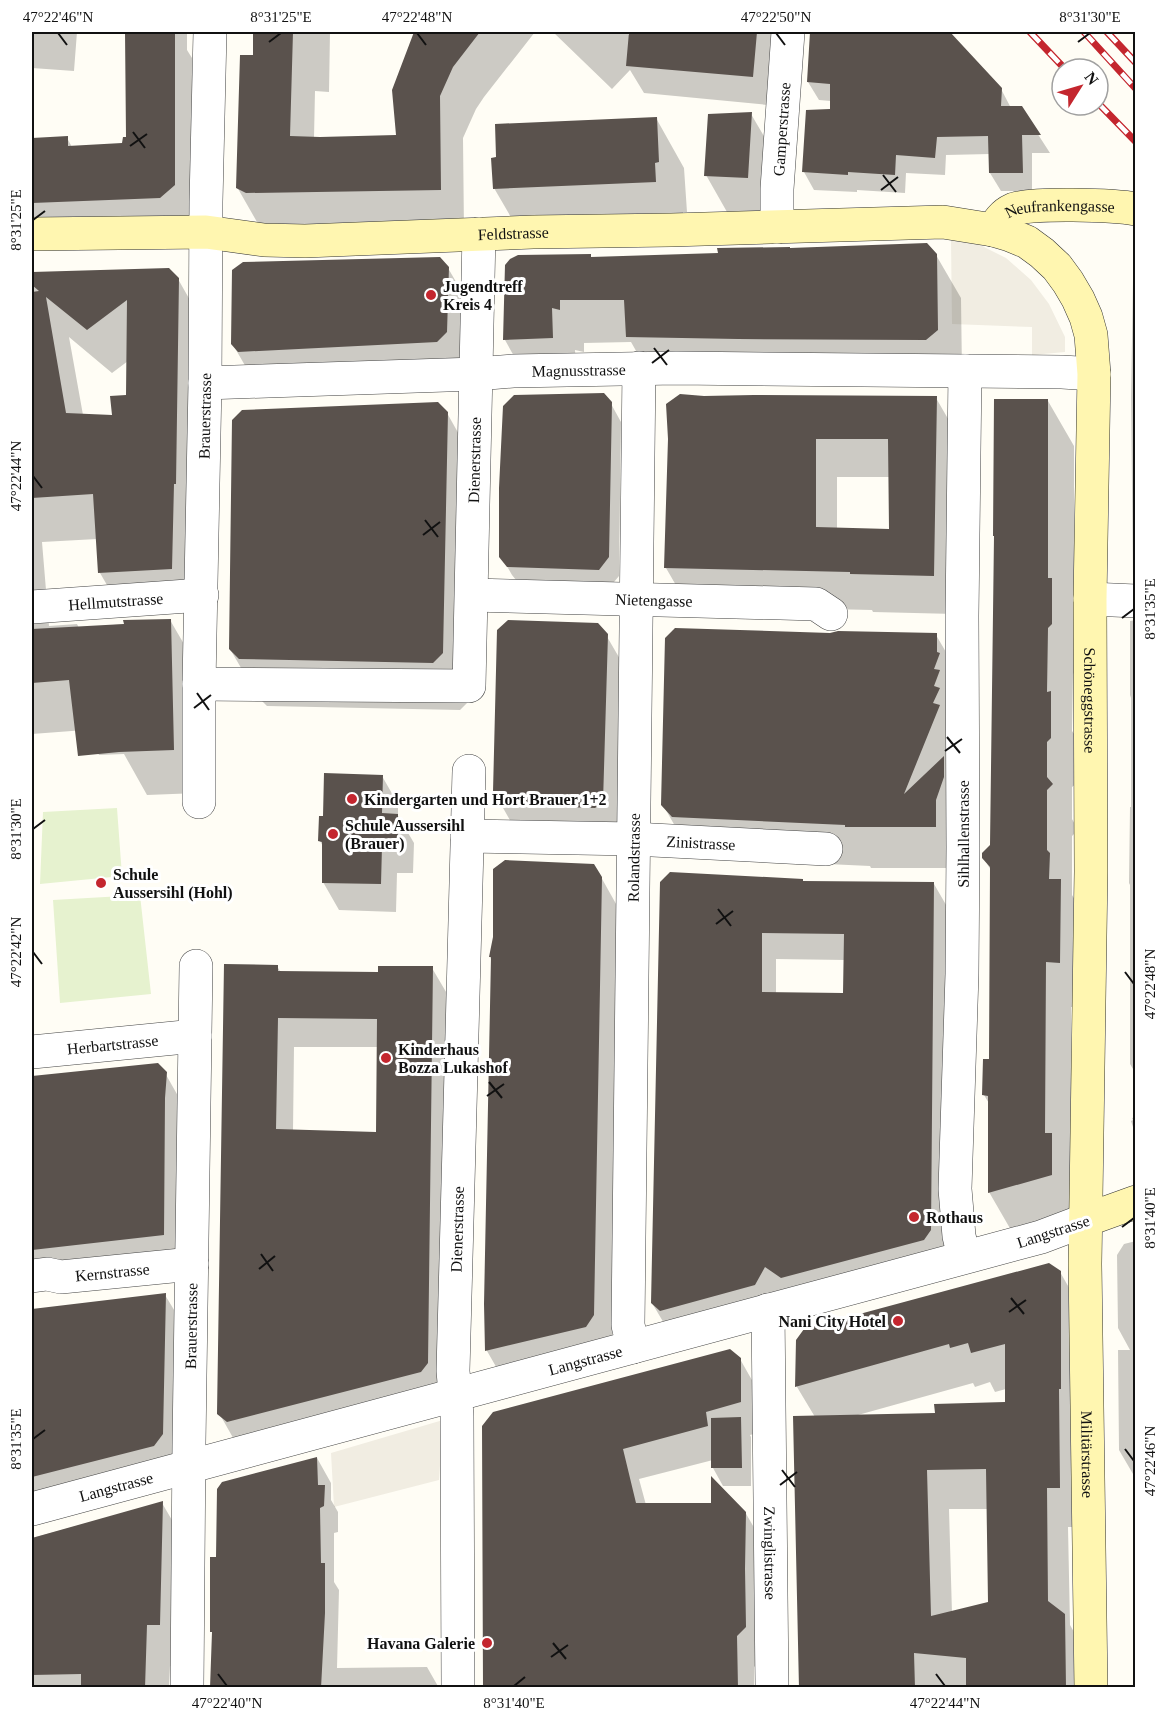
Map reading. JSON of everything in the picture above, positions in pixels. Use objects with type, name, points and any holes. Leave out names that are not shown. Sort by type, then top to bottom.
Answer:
[{"type":"street","name":"Brauerstrasse","points":[[199,802],[210,32]]},
{"type":"street","name":"Gamperstrasse","points":[[777,226],[777,189],[789,32]]},
{"type":"street","name":"Neufrankengasse","points":[[993,230],[1002,216],[1022,207],[1036,205],[1110,206],[1136,209]]},
{"type":"street","name":"Feldstrasse","points":[[32,234],[206,232],[264,240],[305,241],[479,234],[943,222],[993,230]]},
{"type":"street","name":"Schöneggstrasse","points":[[993,230],[1027,242],[1056,267],[1078,299],[1091,335],[1094,374],[1090,599],[1091,871],[1086,1220]]},
{"type":"street","name":"Dienerstrasse","points":[[199,684],[469,686],[479,234]]},
{"type":"street","name":"Magnusstrasse","points":[[205,383],[639,368],[1094,374]]},
{"type":"street","name":"Rolandstrasse","points":[[633,1347],[628,1314],[639,368]]},
{"type":"street","name":"Sihlhallenstrasse","points":[[964,1257],[959,1236],[955,1189],[962,974],[965,371]]},
{"type":"street","name":"Hellmutstrasse","points":[[32,607],[201,595]]},
{"type":"street","name":"Nietengasse","points":[[472,595],[816,604],[831,614]]},
{"type":"street","points":[[1090,599],[1136,601]]},
{"type":"street","name":"Dienerstrasse","points":[[458,1688],[457,1426],[453,1371],[469,771]]},
{"type":"street","name":"Zinistrasse","points":[[467,836],[633,839],[826,849]]},
{"type":"street","name":"Brauerstrasse","points":[[187,1688],[196,966]]},
{"type":"street","name":"Herbartstrasse","points":[[32,1052],[195,1036]]},
{"type":"street","name":"Langstrasse","points":[[32,1509],[1041,1237],[1136,1202]]},
{"type":"street","name":"Militärstrasse","points":[[1086,1220],[1091,1688]]},
{"type":"street","name":"Kernstrasse","points":[[32,1276],[47,1274],[62,1277],[192,1264]]},
{"type":"street","name":"Zwinglistrasse","points":[[768,1310],[772,1688]]},
{"type":"green space","points":[[117,808],[122,876],[40,884],[43,812]]},
{"type":"green space","points":[[140,895],[151,994],[60,1003],[53,900]]},
{"type":"shaded area","points":[[951,239],[974,242],[1006,258],[1031,280],[1049,304],[1065,337],[1065,352],[1032,355],[1032,327],[952,324]]},
{"type":"shaded area","points":[[443,1420],[439,1480],[334,1507],[331,1453]]},
{"type":"building","points":[[125,32],[175,32],[175,185],[160,198],[32,203],[32,138],[68,136],[68,146],[122,143],[123,137],[126,137]]},
{"type":"building","points":[[253,32],[293,32],[290,136],[320,137],[396,135],[392,90],[414,32],[480,32],[453,67],[440,96],[441,190],[246,193],[236,188],[240,55],[253,55]]},
{"type":"building","points":[[629,32],[757,32],[753,77],[626,66]]},
{"type":"building","points":[[810,32],[950,32],[1002,88],[1001,106],[1022,106],[1041,135],[1022,135],[1023,173],[989,173],[988,136],[937,137],[935,158],[896,155],[895,175],[802,172],[806,110],[830,109],[830,84],[807,82]]},
{"type":"building","points":[[752,112],[748,178],[704,176],[708,114]]},
{"type":"building","points":[[657,117],[659,162],[655,163],[656,182],[493,189],[491,158],[496,157],[495,124]]},
{"type":"building","points":[[927,243],[937,254],[938,330],[926,340],[626,337],[624,300],[560,300],[560,310],[552,308],[553,338],[503,340],[505,265],[518,255],[591,254],[591,257],[718,253],[717,248]]},
{"type":"building","points":[[440,257],[449,267],[447,332],[437,342],[238,352],[231,344],[232,270],[243,262]]},
{"type":"building","points":[[169,268],[179,278],[176,484],[174,484],[172,569],[98,573],[93,494],[32,498],[32,292],[39,291],[32,285],[32,272]],"holes":[[[46,297],[87,330],[127,300],[126,395],[110,396],[112,415],[66,413]]]},
{"type":"building","points":[[604,393],[612,402],[609,557],[599,570],[507,567],[499,557],[499,488],[503,406],[514,395]]},
{"type":"building","points":[[680,394],[704,396],[937,396],[934,576],[664,568],[668,439],[666,404]],"holes":[[[816,439],[888,439],[889,529],[816,527]]]},
{"type":"building","points":[[994,399],[1048,399],[1048,578],[1052,578],[1052,624],[1048,628],[1047,692],[1051,691],[1051,738],[1047,742],[1047,777],[1053,784],[1047,790],[1047,850],[1050,853],[1049,879],[1061,879],[1060,963],[1046,962],[1045,1133],[1052,1133],[1052,1175],[988,1193],[988,1096],[982,1095],[983,1059],[989,1059],[990,867],[982,858],[982,853],[990,845]]},
{"type":"building","points":[[438,402],[448,412],[443,653],[433,663],[239,659],[229,649],[232,420],[242,410]]},
{"type":"building","points":[[171,619],[174,750],[78,756],[69,680],[32,683],[32,629],[124,624],[123,620]]},
{"type":"building","points":[[508,620],[598,623],[608,634],[603,802],[595,808],[502,805],[493,792],[497,630]]},
{"type":"building","points":[[675,628],[830,633],[838,631],[937,633],[937,652],[940,653],[934,669],[940,670],[934,686],[940,688],[933,703],[940,705],[904,794],[944,756],[944,777],[936,800],[936,827],[845,827],[845,825],[672,817],[661,805],[665,638]]},
{"type":"building","points":[[324,773],[383,775],[382,813],[398,814],[398,846],[382,846],[381,884],[322,883],[322,842],[318,841],[319,816],[323,816]]},
{"type":"building","points":[[505,860],[594,864],[602,877],[594,1315],[586,1327],[485,1351],[491,957],[489,957],[493,937],[493,869]]},
{"type":"building","points":[[670,872],[803,879],[803,881],[934,882],[931,1230],[924,1240],[781,1278],[765,1267],[755,1285],[660,1311],[651,1303],[660,882]],"holes":[[[762,933],[844,934],[843,993],[762,992]]]},
{"type":"building","points":[[224,964],[278,965],[278,971],[378,972],[378,966],[433,966],[428,1363],[421,1372],[227,1422],[217,1414]],"holes":[[[278,1018],[377,1019],[376,1132],[276,1129]]]},
{"type":"building","points":[[158,1063],[167,1072],[164,1235],[32,1250],[32,1076]]},
{"type":"building","points":[[1049,1263],[1061,1271],[1060,1488],[1047,1488],[1048,1601],[1065,1614],[1066,1688],[966,1688],[966,1658],[914,1653],[915,1688],[799,1688],[793,1416],[935,1413],[934,1404],[1005,1402],[1005,1344],[971,1353],[968,1343],[950,1348],[949,1344],[795,1387],[796,1340],[804,1329]],"holes":[[[986,1469],[988,1602],[931,1616],[927,1470]]]},
{"type":"building","points":[[166,1293],[163,1434],[154,1446],[32,1477],[32,1309]]},
{"type":"building","points":[[730,1349],[741,1358],[741,1402],[706,1412],[708,1426],[623,1449],[636,1503],[711,1503],[711,1476],[746,1512],[746,1627],[737,1636],[738,1688],[483,1688],[482,1426],[493,1412]]},
{"type":"building","points":[[741,1417],[742,1468],[711,1468],[711,1418]]},
{"type":"building","points":[[317,1457],[318,1485],[325,1485],[324,1506],[320,1508],[321,1563],[325,1563],[321,1688],[210,1688],[212,1632],[210,1632],[210,1557],[216,1557],[217,1489],[222,1482]]},
{"type":"building","points":[[163,1501],[160,1625],[147,1625],[145,1688],[81,1688],[81,1674],[32,1675],[32,1538]]},
{"type":"railway","points":[[1030,32],[1054,57]]},
{"type":"railway","points":[[1084,32],[1136,89]]},
{"type":"railway","points":[[1107,32],[1136,63]]},
{"type":"railway","points":[[1110,115],[1136,142]]},
{"type":"place","name":"Jugendtreff Kreis 4","points":[[431,295]]},
{"type":"place","name":"Kindergarten und Hort Brauer 1+2","points":[[352,799]]},
{"type":"place","name":"Schule Aussersihl (Brauer)","points":[[333,834]]},
{"type":"place","name":"Schule Aussersihl (Hohl)","points":[[101,883]]},
{"type":"place","name":"Kinderhaus Bozza Lukashof","points":[[386,1058]]},
{"type":"place","name":"Rothaus","points":[[914,1217]]},
{"type":"place","name":"Nani City Hotel","points":[[898,1321]]},
{"type":"place","name":"Havana Galerie","points":[[487,1643]]}]
